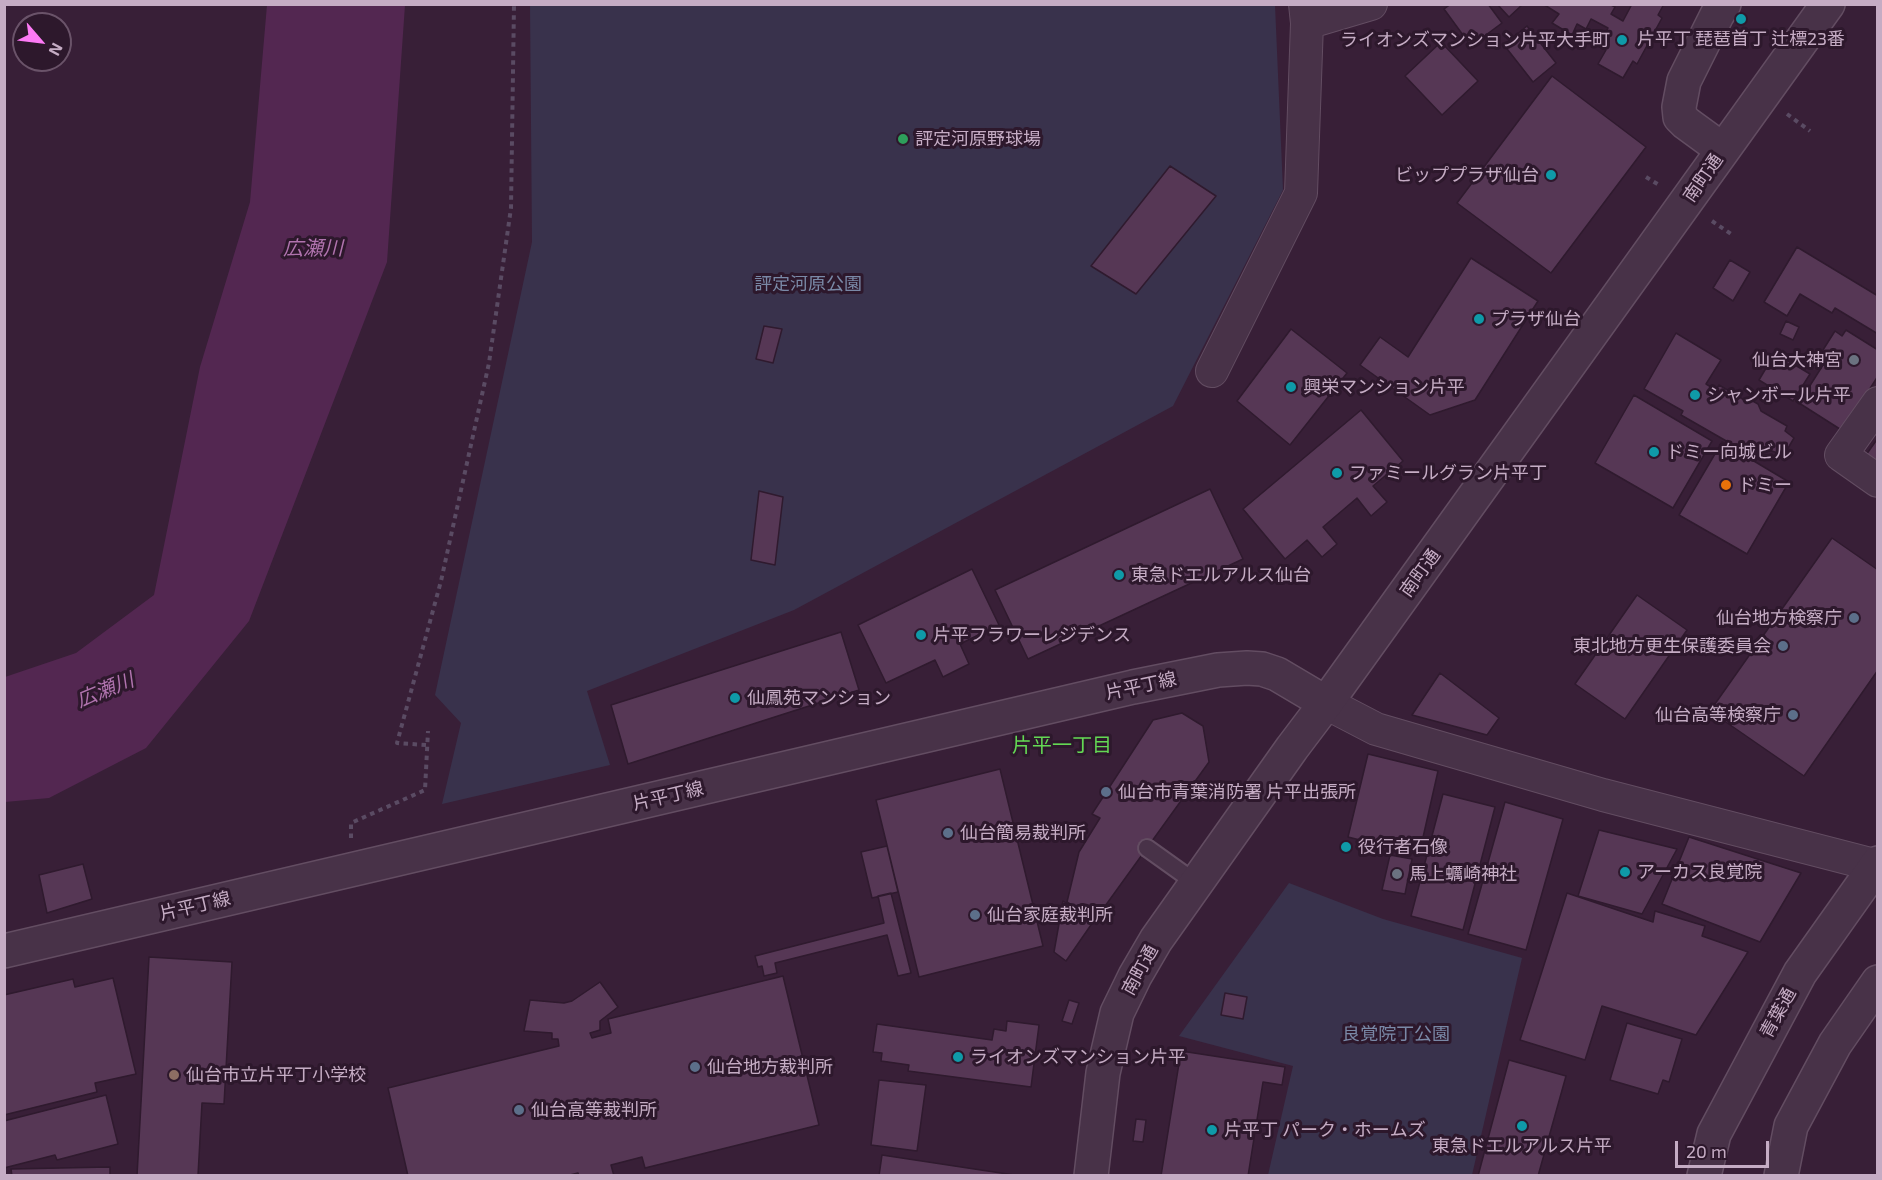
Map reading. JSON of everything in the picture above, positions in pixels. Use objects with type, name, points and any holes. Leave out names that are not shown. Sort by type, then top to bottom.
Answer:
[{"type":"street","points":[[1212,371],[1301,193],[1306,14],[1371,4]]},
{"type":"street","points":[[1723,150],[1686,123],[1680,117],[1679,107],[1684,81],[1724,4]]},
{"type":"street","name":"南町通","points":[[1090,1176],[1103,1072],[1118,1013],[1156,940],[1828,4]]},
{"type":"street","points":[[1878,403],[1841,455],[1878,481]]},
{"type":"street","name":"片平丁線","points":[[4,951],[1133,687],[1218,670],[1262,669],[1277,674],[1326,703]]},
{"type":"street","points":[[1326,703],[1376,729],[1603,795],[1877,865]]},
{"type":"street","name":"青葉通","points":[[1704,1176],[1714,1134],[1795,982],[1834,922],[1877,865]]},
{"type":"street","points":[[1780,1176],[1791,1126],[1835,1044],[1878,982]]},
{"type":"lane","points":[[1147,848],[1196,883]]},
{"type":"path","points":[[426,745],[398,742],[441,582],[489,363],[511,208],[514,4]]},
{"type":"path","points":[[351,846],[351,823],[425,790],[428,731]]},
{"type":"green space","name":"評定河原公園","points":[[530,5],[1275,5],[1283,190],[1173,406],[794,610],[587,691],[610,765],[442,804],[461,723],[435,695],[532,242]]},
{"type":"green space","name":"良覚院丁公園","points":[[1289,883],[1383,919],[1522,958],[1472,1175],[1268,1175],[1293,1066],[1179,1036]]},
{"type":"water","name":"広瀬川","points":[[267,5],[405,5],[387,262],[249,621],[146,748],[49,798],[5,802],[5,677],[76,653],[154,595],[200,367],[250,202]]},
{"type":"building","points":[[1451,4],[1488,4],[1502,23],[1471,46],[1444,9]]},
{"type":"building","points":[[1497,4],[1523,4],[1509,17]]},
{"type":"building","name":"ライオンズマンション片平大手町","points":[[1543,4],[1609,4],[1615,7],[1611,14],[1623,21],[1632,4],[1664,4],[1658,15],[1662,18],[1637,64],[1633,61],[1623,78],[1598,64],[1606,50],[1593,44],[1599,33],[1604,36],[1608,28],[1591,19],[1586,29],[1577,24],[1572,35],[1552,23],[1559,14]]},
{"type":"building","points":[[1527,26],[1556,63],[1533,82],[1504,45]]},
{"type":"building","points":[[1441,42],[1478,81],[1442,115],[1405,76]]},
{"type":"building","name":"ビッププラザ仙台","points":[[1552,76],[1646,147],[1551,273],[1457,203]]},
{"type":"building","points":[[1170,166],[1216,196],[1136,294],[1091,266]]},
{"type":"building","points":[[1797,247],[1878,296],[1878,334],[1835,308],[1832,313],[1800,294],[1787,316],[1764,302]]},
{"type":"building","name":"プラザ仙台","points":[[1471,258],[1538,301],[1475,400],[1430,415],[1360,365],[1380,337],[1408,357]]},
{"type":"building","points":[[1730,260],[1750,272],[1733,301],[1713,288]]},
{"type":"building","points":[[1786,321],[1799,327],[1793,340],[1780,334]]},
{"type":"building","points":[[764,326],[782,329],[773,363],[756,359]]},
{"type":"building","name":"興栄マンション片平","points":[[1291,329],[1347,373],[1290,445],[1237,401]]},
{"type":"building","points":[[1846,330],[1878,350],[1878,376],[1843,431],[1799,403],[1823,365],[1816,361],[1835,331],[1842,336]]},
{"type":"building","name":"シャンボール片平","points":[[1676,333],[1721,360],[1706,384],[1716,390],[1719,385],[1746,401],[1751,400],[1758,404],[1761,411],[1787,426],[1785,431],[1794,438],[1784,455],[1747,443],[1742,450],[1681,415],[1683,411],[1644,389]]},
{"type":"building","points":[[1775,353],[1810,374],[1793,401],[1759,380]]},
{"type":"building","name":"ドミー向城ビル","points":[[1634,395],[1712,441],[1673,508],[1595,463]]},
{"type":"building","name":"ファミールグラン片平丁","points":[[1361,410],[1403,461],[1373,486],[1387,502],[1371,516],[1357,498],[1323,527],[1337,544],[1322,557],[1307,540],[1285,559],[1243,509]]},
{"type":"building","points":[[1878,438],[1878,464],[1866,455]]},
{"type":"building","points":[[1722,442],[1789,482],[1747,554],[1679,515]]},
{"type":"building","name":"東急ドエルアルス仙台","points":[[1210,489],[1243,559],[1028,659],[995,590]]},
{"type":"building","points":[[759,491],[783,497],[775,565],[751,560]]},
{"type":"building","points":[[1832,538],[1878,570],[1878,670],[1804,776],[1710,711]]},
{"type":"building","name":"片平フラワーレジデンス","points":[[972,569],[999,625],[960,644],[969,664],[943,677],[935,660],[886,683],[858,625]]},
{"type":"building","points":[[1637,595],[1687,630],[1625,719],[1575,684]]},
{"type":"building","name":"仙鳳苑マンション","points":[[841,632],[859,690],[628,764],[611,705]]},
{"type":"building","points":[[1440,673],[1499,718],[1487,735],[1412,715]]},
{"type":"building","points":[[1182,713],[1203,726],[1209,762],[1095,920],[1067,902],[1079,852],[1100,818],[1092,814],[1153,720]]},
{"type":"building","points":[[1368,754],[1438,771],[1419,855],[1348,837]]},
{"type":"building","points":[[1000,769],[1043,946],[919,977],[876,800]]},
{"type":"building","points":[[1443,794],[1495,807],[1463,930],[1411,916]]},
{"type":"building","points":[[1505,802],[1563,819],[1526,950],[1468,934]]},
{"type":"building","name":"アーカス良覚院","points":[[1599,830],[1677,849],[1642,914],[1578,896]]},
{"type":"building","points":[[1689,837],[1801,873],[1760,942],[1662,904]]},
{"type":"building","points":[[887,846],[898,892],[872,898],[861,852]]},
{"type":"building","name":"馬上蠣崎神社","points":[[1390,855],[1412,859],[1405,894],[1382,890]]},
{"type":"building","points":[[83,864],[92,899],[47,913],[39,875]]},
{"type":"building","points":[[891,893],[911,973],[898,976],[887,935],[775,963],[777,973],[764,976],[762,966],[758,967],[755,956],[884,923],[878,896]]},
{"type":"building","points":[[1567,893],[1653,922],[1655,911],[1705,926],[1702,936],[1748,952],[1696,1035],[1602,1006],[1585,1060],[1520,1040]]},
{"type":"building","points":[[1063,901],[1093,922],[1066,961],[1054,952]]},
{"type":"building","points":[[149,957],[232,962],[224,1104],[202,1103],[198,1175],[213,1176],[137,1176]]},
{"type":"building","points":[[783,976],[819,1125],[645,1168],[642,1157],[611,1165],[614,1176],[579,1176],[578,1173],[566,1176],[408,1176],[388,1088],[559,1046],[558,1039],[552,1039],[552,1033],[524,1031],[530,1000],[564,1003],[572,1001],[600,982],[618,1007],[600,1021],[600,1030],[590,1033],[592,1038],[611,1033],[608,1019]]},
{"type":"building","points":[[113,978],[136,1074],[95,1083],[97,1092],[4,1115],[4,995],[73,979],[75,987]]},
{"type":"building","points":[[1225,993],[1247,997],[1243,1019],[1221,1015]]},
{"type":"building","points":[[1069,1000],[1079,1003],[1072,1024],[1062,1021]]},
{"type":"building","name":"ライオンズマンション片平","points":[[1007,1021],[1039,1025],[1031,1087],[908,1071],[909,1065],[881,1061],[882,1053],[873,1052],[877,1024],[992,1040],[994,1029],[1006,1031]]},
{"type":"building","points":[[1627,1023],[1682,1039],[1669,1082],[1663,1080],[1658,1094],[1610,1080]]},
{"type":"building","name":"片平丁 パーク・ホームズ","points":[[1181,1051],[1285,1067],[1282,1085],[1263,1082],[1248,1176],[1161,1176]]},
{"type":"building","name":"東急ドエルアルス片平","points":[[1509,1060],[1566,1076],[1538,1176],[1478,1176]]},
{"type":"building","points":[[879,1080],[926,1085],[917,1151],[871,1145]]},
{"type":"building","points":[[106,1095],[118,1144],[57,1160],[55,1155],[4,1168],[4,1121]]},
{"type":"building","points":[[1136,1119],[1146,1120],[1143,1142],[1133,1141]]},
{"type":"building","points":[[882,1155],[1014,1175],[879,1176]]},
{"type":"building","points":[[110,1167],[110,1176],[12,1176],[11,1169]]},
{"type":"place","name":"片平丁 琵琶首丁 辻標23番","points":[[1741,19]]},
{"type":"place","name":"ライオンズマンション片平大手町","points":[[1622,40]]},
{"type":"place","name":"評定河原野球場","points":[[903,139]]},
{"type":"place","name":"ビッププラザ仙台","points":[[1551,175]]},
{"type":"place","name":"プラザ仙台","points":[[1479,319]]},
{"type":"place","name":"仙台大神宮","points":[[1854,360]]},
{"type":"place","name":"興栄マンション片平","points":[[1291,387]]},
{"type":"place","name":"シャンボール片平","points":[[1695,395]]},
{"type":"place","name":"ドミー向城ビル","points":[[1654,452]]},
{"type":"place","name":"ファミールグラン片平丁","points":[[1337,473]]},
{"type":"place","name":"ドミー","points":[[1726,485]]},
{"type":"place","name":"東急ドエルアルス仙台","points":[[1119,575]]},
{"type":"place","name":"仙台地方検察庁","points":[[1854,618]]},
{"type":"place","name":"片平フラワーレジデンス","points":[[921,635]]},
{"type":"place","name":"東北地方更生保護委員会","points":[[1783,646]]},
{"type":"place","name":"仙鳳苑マンション","points":[[735,698]]},
{"type":"place","name":"仙台高等検察庁","points":[[1793,715]]},
{"type":"place","name":"仙台市青葉消防署 片平出張所","points":[[1106,792]]},
{"type":"place","name":"仙台簡易裁判所","points":[[948,833]]},
{"type":"place","name":"役行者石像","points":[[1346,847]]},
{"type":"place","name":"アーカス良覚院","points":[[1625,872]]},
{"type":"place","name":"馬上蠣崎神社","points":[[1397,874]]},
{"type":"place","name":"仙台家庭裁判所","points":[[975,915]]},
{"type":"place","name":"ライオンズマンション片平","points":[[958,1057]]},
{"type":"place","name":"仙台地方裁判所","points":[[695,1067]]},
{"type":"place","name":"仙台市立片平丁小学校","points":[[174,1075]]},
{"type":"place","name":"仙台高等裁判所","points":[[519,1110]]},
{"type":"place","name":"東急ドエルアルス片平","points":[[1522,1126]]},
{"type":"place","name":"片平丁 パーク・ホームズ","points":[[1212,1130]]},
{"type":"district","name":"片平一丁目","points":[[1062,745]]}]
